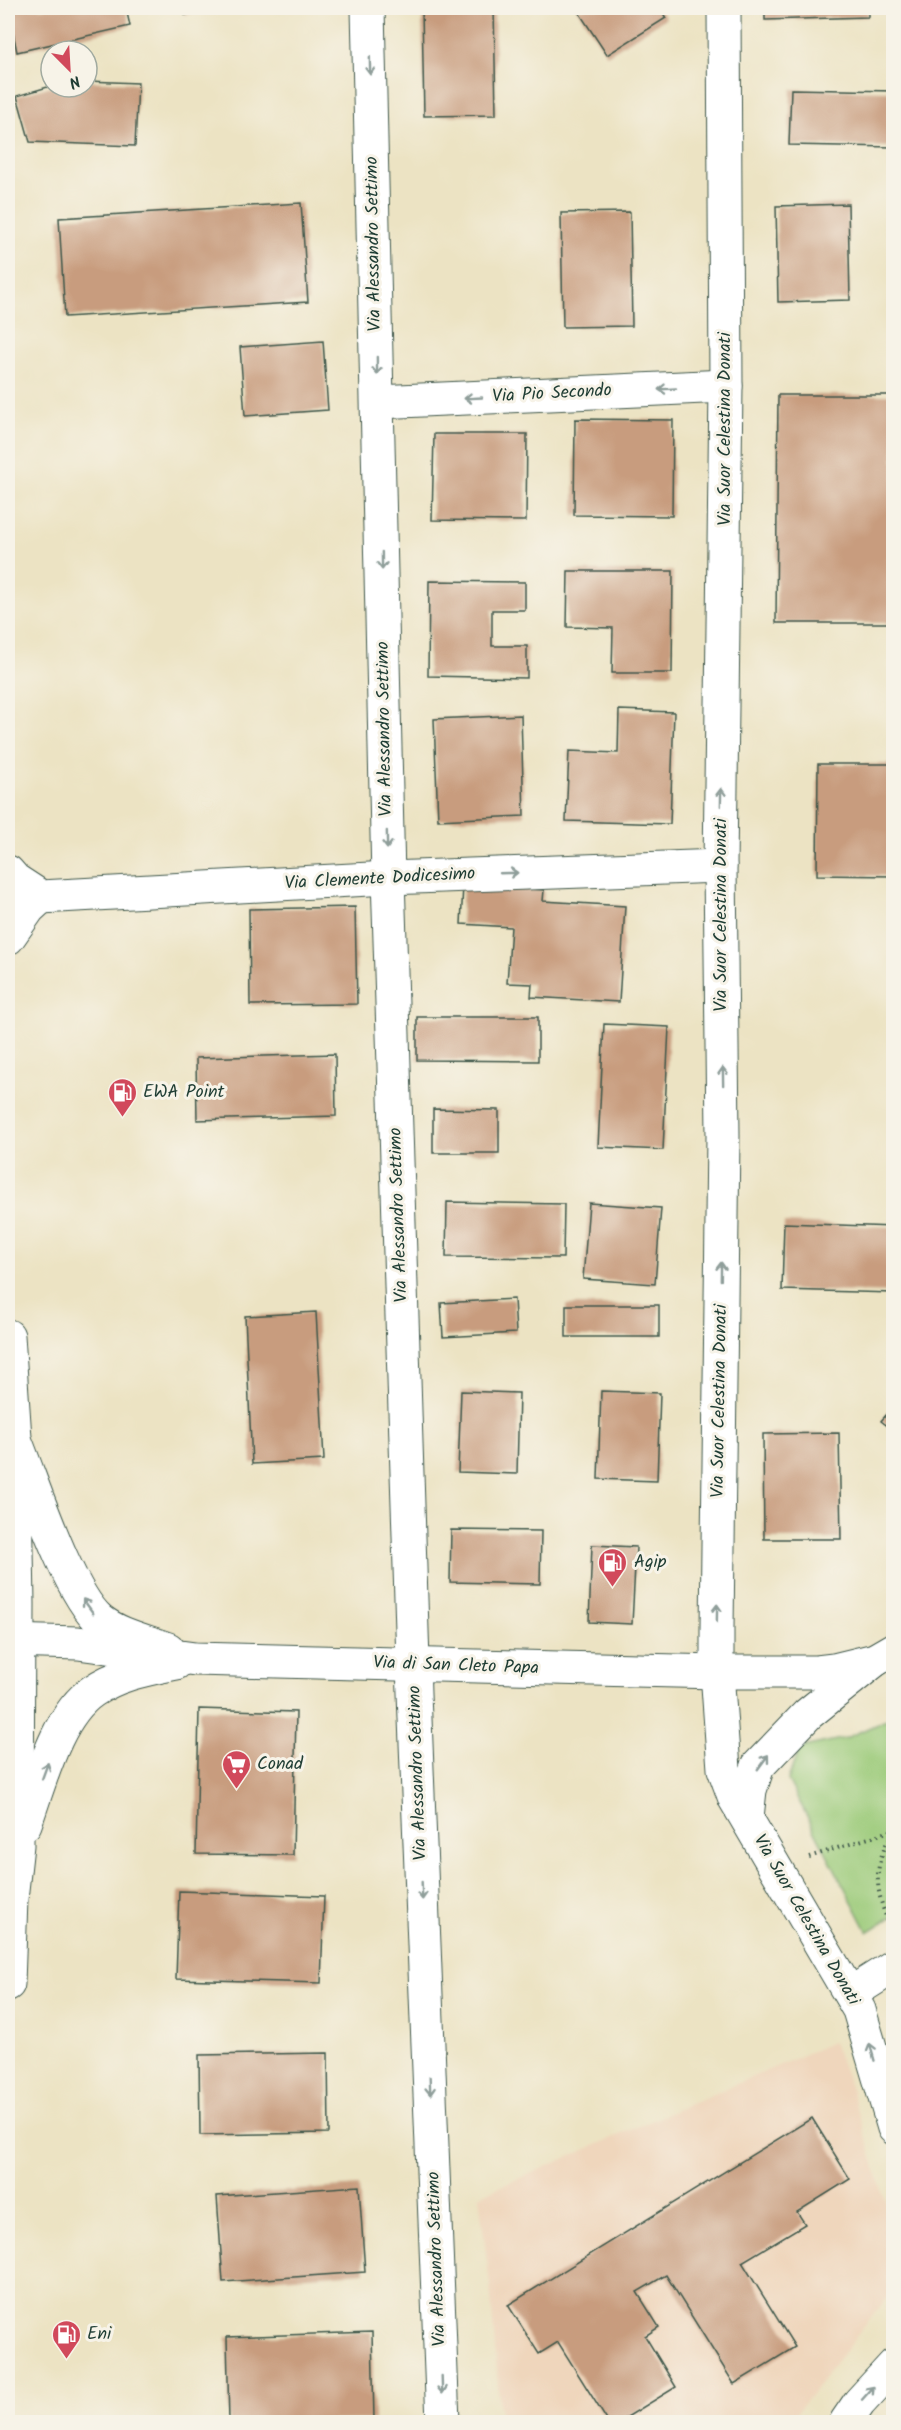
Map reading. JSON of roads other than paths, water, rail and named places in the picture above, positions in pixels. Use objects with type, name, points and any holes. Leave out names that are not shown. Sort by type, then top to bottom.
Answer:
[{"type":"street","name":"Via Alessandro Settimo","points":[[368,8],[388,878],[414,1665],[443,2422]]},
{"type":"street","name":"Via Suor Celestina Donati","points":[[724,8],[726,386],[720,866],[723,1136],[717,1672],[724,1769],[731,1791],[862,2018],[894,2128]]},
{"type":"street","name":"Via Pio Secondo","points":[[378,402],[726,386]]},
{"type":"street","name":"Via Clemente Dodicesimo","points":[[41,897],[388,878],[720,866]]},
{"type":"street","points":[[8,872],[15,880],[41,897],[24,915],[8,939]]},
{"type":"street","points":[[8,1336],[15,1438],[13,1640],[17,1845],[11,1899],[8,1984]]},
{"type":"street","name":"Via di San Cleto Papa","points":[[15,1438],[62,1554],[87,1605],[106,1624],[195,1659]]},
{"type":"street","name":"Via di San Cleto Papa","points":[[13,1640],[78,1642],[195,1659],[717,1672],[817,1672],[852,1667],[884,1654]]},
{"type":"street","name":"Via Suor Celestina Donati","points":[[747,1817],[750,1790],[758,1766],[808,1714],[884,1654]]},
{"type":"street","points":[[17,1845],[54,1745],[70,1715],[81,1701],[117,1678],[195,1659]]},
{"type":"street","points":[[850,1994],[894,1966]]},
{"type":"street","points":[[846,2422],[859,2403],[894,2365]]},
{"type":"place","name":"EWA Point","points":[[122,1118]]},
{"type":"place","name":"Agip","points":[[613,1588]]},
{"type":"place","name":"Conad","points":[[236,1790]]},
{"type":"place","name":"Eni","points":[[66,2360]]}]
